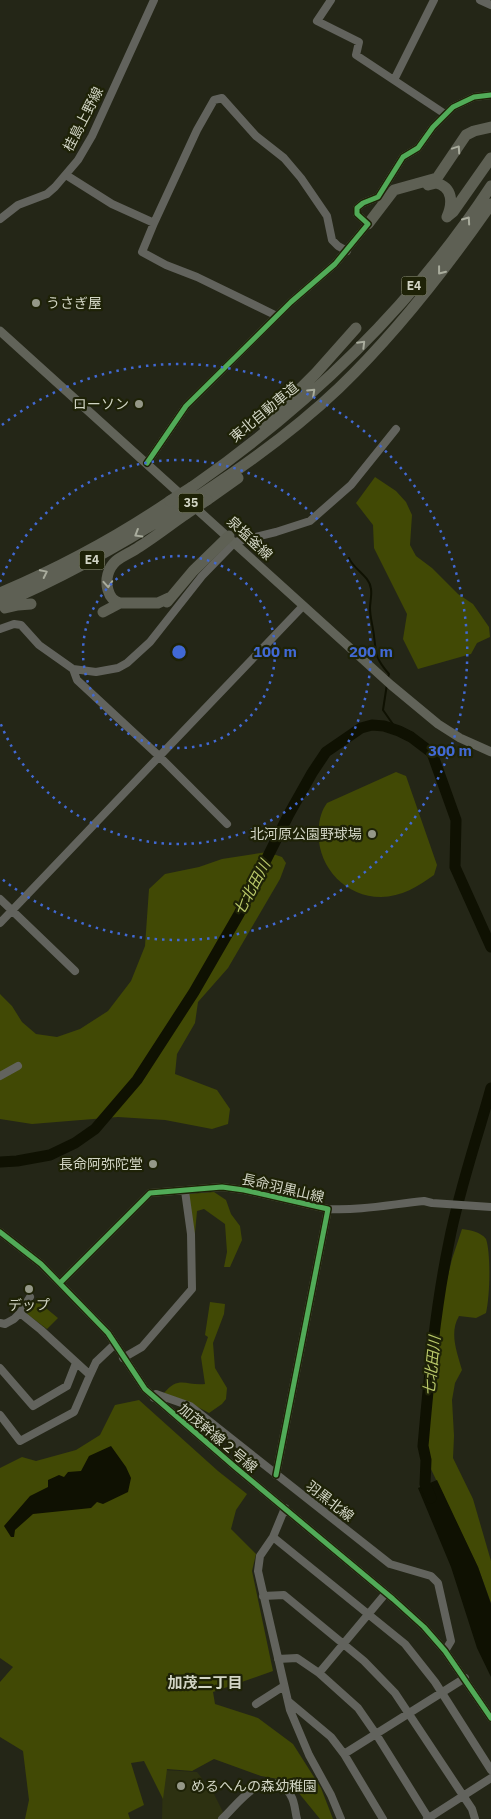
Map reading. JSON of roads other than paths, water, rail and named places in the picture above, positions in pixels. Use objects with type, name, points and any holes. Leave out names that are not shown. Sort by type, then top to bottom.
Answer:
[{"type":"highway","points":[[368,224],[394,190],[437,178],[466,136],[474,131],[491,127]]},
{"type":"highway","points":[[387,201],[399,194],[438,184],[448,189],[450,193],[450,210],[447,217],[453,212],[491,158]]},
{"type":"highway","name":"東北自動車道","points":[[200,494],[217,469],[280,421],[368,338],[394,310],[444,249],[491,186]]},
{"type":"highway","name":"東北自動車道","points":[[0,604],[90,561],[179,508],[286,434],[338,388],[375,351],[413,307],[472,232],[491,204]]},
{"type":"highway","points":[[217,469],[256,434],[310,379],[356,328]]},
{"type":"highway","points":[[118,606],[110,596],[107,584],[108,575],[115,562],[140,547],[179,508],[200,494]]},
{"type":"highway","name":"東北自動車道","points":[[0,593],[84,552],[143,519],[179,508]]},
{"type":"highway","points":[[103,612],[118,606],[158,603],[171,597],[193,571],[232,539]]},
{"type":"highway","points":[[0,610],[18,604],[30,604]]},
{"type":"main road","name":"泉塩釜線","points":[[0,331],[232,539],[391,685],[438,724],[460,738],[491,752]]},
{"type":"street","name":"桂島上野線","points":[[0,219],[18,205],[47,194],[78,160],[92,136],[154,0]]},
{"type":"street","points":[[331,0],[317,21],[359,42],[356,55],[445,114]]},
{"type":"street","points":[[394,80],[434,0]]},
{"type":"street","points":[[480,0],[491,5]]},
{"type":"street","points":[[148,463],[186,406],[277,316],[347,251],[368,224],[357,214],[357,208],[363,203],[378,197],[403,157],[418,148],[445,114],[474,96],[491,95]]},
{"type":"street","points":[[277,316],[142,252],[211,103],[219,97],[222,98],[256,136],[284,158],[301,178],[327,216],[332,240],[347,251]]},
{"type":"street","points":[[66,175],[112,204],[154,223]]},
{"type":"street","points":[[0,629],[14,624],[22,625],[39,645],[73,669],[96,672],[118,668],[127,663],[150,642],[232,539],[276,532],[310,521],[351,485],[396,429]]},
{"type":"street","points":[[0,923],[303,606]]},
{"type":"street","points":[[73,669],[77,680],[159,756],[227,824]]},
{"type":"street","points":[[0,899],[76,971]]},
{"type":"street","points":[[0,1076],[18,1066]]},
{"type":"street","name":"長命羽黒山線","points":[[60,1283],[150,1193],[222,1187],[244,1190],[328,1209],[276,1475]]},
{"type":"street","points":[[123,1358],[142,1347],[192,1289],[191,1234],[185,1191]]},
{"type":"street","points":[[328,1209],[348,1210],[424,1201],[491,1207]]},
{"type":"street","name":"加茂幹線２号線","points":[[0,1233],[41,1264],[108,1332],[145,1390],[424,1627],[465,1678],[491,1718]]},
{"type":"street","points":[[0,1324],[14,1319],[30,1297]]},
{"type":"street","points":[[20,1313],[42,1330],[90,1375]]},
{"type":"street","points":[[0,1415],[20,1441],[74,1412],[96,1362],[115,1344]]},
{"type":"street","points":[[0,1368],[33,1406],[66,1386],[76,1363]]},
{"type":"street","name":"羽黒北線","points":[[154,1398],[156,1394],[190,1406],[390,1564],[430,1576],[438,1583],[451,1641],[445,1651]]},
{"type":"street","points":[[285,1508],[273,1537],[260,1556],[258,1571],[288,1701],[309,1755],[331,1795],[341,1819]]},
{"type":"street","points":[[273,1537],[404,1644],[435,1682],[491,1770]]},
{"type":"street","points":[[318,1673],[386,1593]]},
{"type":"street","points":[[263,1596],[284,1595],[344,1643],[380,1676],[409,1713],[472,1810],[475,1819]]},
{"type":"street","points":[[278,1659],[297,1658],[318,1673],[358,1708],[428,1819],[491,1778]]},
{"type":"street","points":[[344,1754],[465,1678]]},
{"type":"street","points":[[256,1704],[284,1686]]},
{"type":"street","points":[[288,1701],[331,1737],[344,1754],[383,1819]]},
{"type":"street","points":[[222,1819],[254,1788],[264,1783],[274,1783],[285,1788],[292,1796],[297,1819]]},
{"type":"waterway","points":[[349,558],[370,584],[370,612],[376,652],[381,664],[389,674],[388,677]]},
{"type":"waterway","points":[[387,684],[383,710],[397,730]]},
{"type":"waterway","name":"七北田川","points":[[0,1162],[50,1155],[75,1143],[95,1129],[137,1080],[194,992],[239,914],[289,814],[312,773],[326,752],[361,728],[372,725],[384,726],[399,731],[411,737],[432,753],[456,820],[455,867],[491,947]]},
{"type":"waterway","name":"七北田川","points":[[431,1498],[425,1484],[426,1460],[423,1446],[436,1318],[449,1242],[458,1203],[491,1088]]},
{"type":"place","name":"うさぎ屋","points":[[36,303]]},
{"type":"place","name":"ローソン","points":[[139,404]]},
{"type":"place","name":"北河原公園野球場","points":[[372,834]]},
{"type":"place","name":"長命阿弥陀堂","points":[[153,1164]]},
{"type":"place","name":"デップ","points":[[29,1289]]},
{"type":"place","name":"めるへんの森幼稚園","points":[[181,1786]]},
{"type":"district","name":"加茂二丁目","points":[[205,1683]]}]
